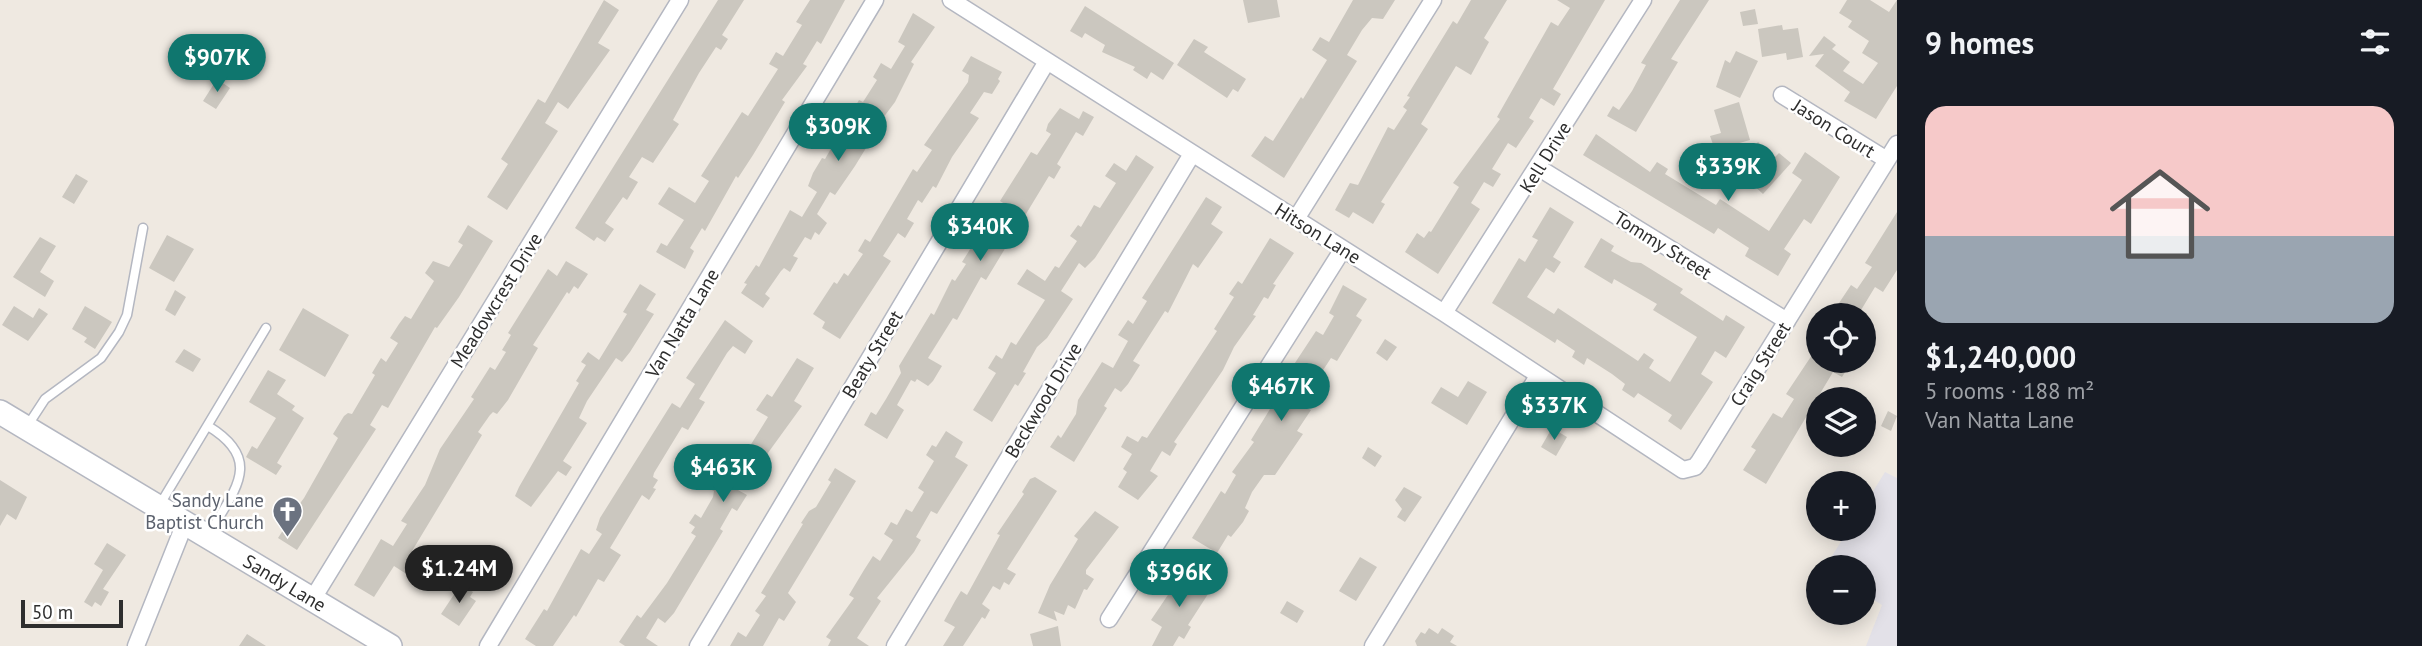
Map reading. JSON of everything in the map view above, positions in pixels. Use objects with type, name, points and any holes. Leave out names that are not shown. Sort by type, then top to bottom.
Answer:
[{"type":"street","name":"Meadowcrest Drive","points":[[312,600],[680,0]]},
{"type":"street","name":"Van Natta Lane","points":[[488,646],[875,0]]},
{"type":"street","name":"Hitson Lane","points":[[951,0],[1046,63],[1444,313],[1683,470]]},
{"type":"street","points":[[1296,219],[1433,0]]},
{"type":"street","name":"Kell Drive","points":[[1444,313],[1539,168],[1643,0]]},
{"type":"street","name":"Beaty Street","points":[[698,646],[1046,63]]},
{"type":"street","name":"Jason Court","points":[[1782,95],[1887,160]]},
{"type":"street","name":"Craig Street","points":[[1683,470],[1695,467],[1699,462],[1897,144]]},
{"type":"street","name":"Beckwood Drive","points":[[895,646],[1192,154]]},
{"type":"street","name":"Tommy Street","points":[[1539,168],[1787,321]]},
{"type":"street","points":[[1108,619],[1343,249]]},
{"type":"street","points":[[1373,646],[1538,376]]},
{"type":"street","name":"Sandy Lane","points":[[0,412],[390,646]]},
{"type":"street","points":[[136,646],[185,523]]},
{"type":"lane","points":[[27,428],[45,399],[101,358],[119,331],[127,315],[143,228]]},
{"type":"lane","points":[[159,507],[266,328]]},
{"type":"lane","points":[[208,426],[235,447],[240,473],[237,485],[208,537]]},
{"type":"shaded area","points":[[1885,472],[1897,478],[1897,646],[1866,646],[1882,605],[1876,601],[1876,555],[1833,555],[1841,541],[1876,541],[1876,487]]},
{"type":"building","points":[[604,0],[619,10],[598,43],[610,50],[568,109],[558,102],[545,123],[558,131],[507,210],[487,197],[508,164],[501,159],[538,99],[545,103]]},
{"type":"building","points":[[718,0],[744,0],[722,35],[728,39],[721,50],[716,47],[699,73],[673,120],[679,124],[653,163],[642,157],[629,177],[638,182],[627,200],[623,197],[605,223],[614,229],[605,242],[597,237],[594,241],[575,228]]},
{"type":"building","points":[[810,0],[845,0],[821,44],[817,41],[803,64],[807,66],[782,100],[785,102],[753,155],[738,178],[736,176],[705,231],[702,228],[690,248],[694,251],[685,269],[656,252],[661,243],[667,246],[684,220],[658,204],[669,187],[695,203],[709,181],[701,176],[742,112],[748,116],[778,69],[769,64],[776,52],[783,56],[802,25],[796,22]]},
{"type":"building","points":[[1243,0],[1277,0],[1280,17],[1248,23]]},
{"type":"building","points":[[1353,0],[1395,0],[1383,19],[1372,18],[1362,30],[1347,55],[1357,61],[1284,178],[1251,156],[1265,136],[1273,141],[1301,97],[1303,99],[1327,60],[1312,50],[1320,37],[1329,42]]},
{"type":"building","points":[[1471,0],[1507,0],[1484,38],[1489,42],[1471,75],[1456,66],[1421,124],[1428,129],[1381,202],[1385,204],[1373,224],[1353,212],[1349,218],[1335,210],[1350,183],[1358,185],[1388,127],[1394,130],[1407,110],[1403,107],[1410,97],[1407,96],[1453,21],[1457,24]]},
{"type":"building","points":[[1557,0],[1605,0],[1553,89],[1561,94],[1554,106],[1541,98],[1529,118],[1534,121],[1516,148],[1508,143],[1492,169],[1501,174],[1493,187],[1484,182],[1471,203],[1480,209],[1438,274],[1405,252],[1417,233],[1424,238],[1431,232],[1459,187],[1453,183],[1500,119],[1497,117],[1551,22],[1558,26],[1570,8]]},
{"type":"building","points":[[1680,0],[1709,0],[1671,59],[1678,62],[1636,132],[1607,116],[1613,106],[1619,110],[1632,91],[1646,65],[1641,63]]},
{"type":"building","points":[[1847,0],[1870,0],[1889,12],[1897,0],[1897,86],[1876,119],[1844,101],[1850,92],[1815,66],[1824,54],[1809,56],[1824,36],[1836,45],[1832,49],[1850,62],[1843,71],[1863,84],[1878,63],[1862,53],[1869,41],[1848,27],[1852,21],[1839,13]]},
{"type":"building","points":[[1085,6],[1174,63],[1163,80],[1151,72],[1147,79],[1133,70],[1135,67],[1102,52],[1105,45],[1085,33],[1082,38],[1070,31]]},
{"type":"building","points":[[1755,9],[1758,24],[1743,26],[1740,12]]},
{"type":"building","points":[[913,13],[935,27],[911,62],[914,64],[895,102],[862,146],[866,148],[855,166],[835,195],[830,192],[817,214],[827,223],[819,235],[815,232],[811,240],[805,237],[793,256],[798,258],[790,272],[784,268],[765,294],[770,298],[763,308],[741,293],[747,284],[744,283],[756,265],[759,267],[790,210],[802,217],[817,192],[808,186],[813,173],[822,158],[825,159],[859,100],[863,102],[877,80],[873,77],[881,63],[891,69],[905,46],[898,42]]},
{"type":"building","points":[[1782,25],[1783,30],[1798,28],[1803,57],[1787,60],[1786,53],[1762,57],[1758,29]]},
{"type":"building","points":[[1194,39],[1208,47],[1204,52],[1246,79],[1238,92],[1233,89],[1227,98],[1177,65]]},
{"type":"building","points":[[1736,51],[1758,61],[1740,98],[1716,87],[1725,60],[1730,63]]},
{"type":"building","points":[[971,56],[1002,72],[998,79],[1000,81],[992,94],[984,92],[970,113],[979,118],[952,157],[936,188],[933,186],[922,203],[918,200],[907,219],[914,223],[905,238],[898,233],[883,256],[891,261],[840,339],[822,328],[825,322],[813,314],[834,282],[837,284],[844,273],[848,276],[863,254],[858,251],[865,239],[870,242],[913,169],[917,172],[932,150],[924,145],[968,82],[969,75],[962,71]]},
{"type":"building","points":[[217,79],[230,88],[216,109],[203,101]]},
{"type":"building","points":[[1739,102],[1750,140],[1715,150],[1710,136],[1721,133],[1714,110]]},
{"type":"building","points":[[1060,108],[1079,119],[1083,111],[1094,117],[1083,136],[1076,132],[1057,164],[1061,167],[1054,179],[1049,176],[986,280],[981,277],[957,320],[953,318],[928,358],[942,366],[933,381],[928,386],[917,379],[915,382],[911,380],[897,405],[904,410],[887,439],[864,425],[871,412],[876,415],[886,399],[901,373],[899,366],[931,313],[934,315],[952,279],[955,281],[966,264],[962,262],[988,221],[996,226],[1008,206],[1000,201],[1031,152],[1037,155],[1051,134],[1046,131],[1048,124]]},
{"type":"building","points":[[1596,134],[1650,172],[1657,162],[1668,169],[1665,174],[1716,205],[1720,199],[1769,231],[1802,180],[1792,173],[1805,152],[1840,177],[1811,224],[1804,219],[1784,249],[1791,254],[1778,276],[1745,256],[1749,248],[1718,228],[1714,234],[1583,155]]},
{"type":"building","points":[[1758,142],[1775,157],[1779,153],[1791,163],[1763,194],[1735,168]]},
{"type":"building","points":[[1136,155],[1154,167],[1095,258],[1085,268],[1079,263],[1061,291],[1073,299],[1047,338],[1037,347],[1023,372],[1026,373],[1018,386],[1015,384],[992,422],[973,410],[996,373],[988,368],[996,355],[1002,359],[1011,342],[1016,345],[1045,300],[1017,284],[1027,269],[1045,281],[1055,266],[1059,268],[1077,241],[1070,236],[1078,225],[1081,227],[1094,205],[1100,208],[1116,183],[1105,176],[1114,163],[1126,171]]},
{"type":"building","points":[[76,174],[88,181],[74,204],[62,197]]},
{"type":"building","points":[[1206,197],[1222,207],[1211,224],[1223,232],[1198,268],[1193,264],[1168,313],[1165,311],[1133,361],[1140,365],[1121,392],[1115,388],[1104,406],[1107,408],[1074,462],[1050,447],[1058,435],[1061,438],[1076,414],[1078,400],[1102,362],[1113,368],[1128,341],[1118,335],[1128,320],[1133,324],[1147,301],[1142,298]]},
{"type":"building","points":[[1550,207],[1574,222],[1553,257],[1561,262],[1554,273],[1546,268],[1527,297],[1554,314],[1558,308],[1638,361],[1644,353],[1654,360],[1649,368],[1670,382],[1697,337],[1653,310],[1657,304],[1614,279],[1612,284],[1584,267],[1601,238],[1614,246],[1611,251],[1631,262],[1641,263],[1683,289],[1680,293],[1723,321],[1726,315],[1745,327],[1726,358],[1715,351],[1701,374],[1713,382],[1681,430],[1668,421],[1672,415],[1638,393],[1634,398],[1622,390],[1625,384],[1612,374],[1587,358],[1584,365],[1572,357],[1575,351],[1557,339],[1555,343],[1492,303],[1519,258],[1525,262],[1538,240],[1532,237]]},
{"type":"building","points":[[1897,212],[1897,270],[1883,292],[1875,287],[1865,303],[1839,303],[1851,285],[1857,289],[1872,267],[1865,263]]},
{"type":"building","points":[[468,225],[493,241],[459,297],[437,328],[435,327],[388,408],[382,405],[370,425],[376,429],[297,550],[278,538],[287,524],[283,518],[290,507],[295,510],[304,498],[338,438],[333,434],[344,416],[352,414],[375,375],[372,373],[381,358],[386,362],[398,343],[390,338],[405,316],[411,319],[434,281],[425,273],[433,261],[449,267],[463,245],[458,242]]},
{"type":"building","points":[[167,235],[194,249],[174,282],[149,268]]},
{"type":"building","points":[[40,237],[56,246],[40,272],[54,281],[45,297],[13,277]]},
{"type":"building","points":[[1270,238],[1294,253],[1273,284],[1276,285],[1268,299],[1264,297],[1253,315],[1256,316],[1234,347],[1223,370],[1174,442],[1177,444],[1170,456],[1162,451],[1150,471],[1158,476],[1138,500],[1118,487],[1127,472],[1123,469],[1132,454],[1121,447],[1127,436],[1138,442],[1142,436],[1147,438],[1217,331],[1214,329],[1234,297],[1229,294],[1238,281],[1242,284]]},
{"type":"building","points":[[566,261],[588,274],[578,289],[574,286],[569,294],[567,292],[533,345],[538,348],[508,400],[497,414],[493,412],[490,415],[478,432],[482,435],[406,561],[414,566],[408,575],[394,566],[374,597],[354,585],[381,539],[393,546],[407,524],[401,521],[425,485],[440,449],[474,399],[471,397],[490,367],[495,370],[506,352],[502,350],[511,335],[508,333],[548,269],[557,276]]},
{"type":"building","points":[[640,284],[656,294],[646,310],[654,314],[630,352],[622,362],[616,358],[587,401],[579,418],[587,423],[563,461],[572,467],[566,476],[558,471],[531,507],[515,496],[519,487],[579,383],[576,381],[586,365],[581,362],[588,352],[599,360],[627,314],[623,312]]},
{"type":"building","points":[[1343,285],[1367,299],[1356,316],[1362,320],[1337,361],[1331,358],[1308,393],[1314,396],[1307,408],[1311,410],[1297,431],[1303,434],[1275,475],[1264,475],[1252,492],[1245,508],[1249,511],[1243,522],[1231,537],[1228,535],[1217,553],[1192,538],[1221,491],[1225,494],[1236,475],[1232,472],[1254,442],[1251,440],[1278,396],[1283,400],[1295,380],[1287,375],[1316,331],[1323,335],[1334,316],[1329,313]]},
{"type":"building","points":[[175,290],[186,297],[175,316],[165,310]]},
{"type":"building","points":[[14,306],[33,318],[39,308],[48,314],[28,341],[2,325]]},
{"type":"building","points":[[85,306],[112,322],[95,349],[84,342],[87,338],[72,329]]},
{"type":"building","points":[[303,308],[349,335],[325,377],[279,350]]},
{"type":"building","points":[[725,320],[753,341],[745,354],[733,346],[727,353],[699,399],[705,402],[688,430],[682,427],[654,473],[653,477],[658,480],[653,488],[656,489],[649,500],[642,495],[610,548],[621,555],[604,582],[598,579],[576,617],[574,615],[553,646],[536,646],[525,639],[544,609],[547,611],[581,549],[589,554],[602,534],[596,530],[600,518],[672,403],[680,408],[695,384],[686,378]]},
{"type":"building","points":[[1385,339],[1397,347],[1387,361],[1376,353]]},
{"type":"building","points":[[184,349],[201,359],[193,372],[175,362]]},
{"type":"building","points":[[797,358],[814,368],[794,401],[802,406],[765,457],[769,460],[759,475],[750,470],[738,490],[747,495],[737,511],[732,508],[720,529],[723,531],[674,613],[665,623],[658,618],[646,638],[658,646],[625,646],[619,642],[637,615],[641,618],[667,583],[696,536],[691,533],[695,527],[689,523],[695,514],[701,518],[713,497],[714,491],[706,487],[718,468],[726,473],[730,467],[735,470],[768,417],[756,410],[767,394],[772,397]]},
{"type":"building","points":[[1806,364],[1806,373],[1832,373],[1824,387],[1806,387],[1806,417],[1766,484],[1743,470],[1756,450],[1751,447],[1773,413],[1782,418],[1794,399],[1786,394]]},
{"type":"building","points":[[268,370],[286,380],[277,394],[295,406],[292,410],[304,418],[277,463],[282,466],[276,475],[246,457],[252,446],[257,449],[276,418],[249,402]]},
{"type":"building","points":[[1468,381],[1487,392],[1467,425],[1431,403],[1441,387],[1458,397]]},
{"type":"building","points":[[1888,411],[1897,416],[1891,431],[1881,426]]},
{"type":"building","points":[[1552,428],[1567,437],[1556,456],[1541,447]]},
{"type":"building","points":[[946,431],[963,442],[955,457],[968,465],[937,514],[931,511],[916,537],[921,540],[914,552],[877,598],[881,601],[857,638],[869,646],[828,646],[831,640],[826,637],[854,598],[849,595],[864,570],[873,556],[880,561],[893,540],[884,534],[891,522],[897,525],[906,509],[912,512],[924,492],[918,488],[934,461],[926,455],[932,445],[936,447]]},
{"type":"building","points":[[1368,447],[1382,456],[1375,467],[1362,458]]},
{"type":"building","points":[[835,468],[856,481],[788,593],[796,602],[784,621],[779,618],[763,646],[730,646],[738,632],[746,637],[760,615],[755,611],[766,596],[761,593],[803,524],[801,523],[809,511],[816,507],[831,482],[828,480]]},
{"type":"building","points":[[1035,477],[1057,491],[1007,569],[1016,574],[1009,585],[1004,582],[1000,590],[993,586],[982,604],[990,610],[985,619],[982,617],[963,646],[943,646],[955,627],[944,621],[961,591],[967,595],[1000,535],[997,534],[1024,494],[1022,492],[1030,479]]},
{"type":"building","points":[[0,480],[27,497],[16,520],[7,514],[0,526]]},
{"type":"building","points":[[1404,487],[1422,497],[1405,522],[1397,517],[1402,509],[1395,500]]},
{"type":"building","points":[[1095,511],[1119,527],[1086,570],[1086,574],[1094,579],[1087,590],[1084,589],[1075,609],[1068,605],[1064,615],[1054,611],[1057,621],[1038,613],[1050,585],[1078,539],[1074,536]]},
{"type":"building","points":[[107,543],[126,555],[103,589],[109,592],[101,606],[95,602],[92,607],[84,602],[103,570],[94,564]]},
{"type":"building","points":[[1360,557],[1377,567],[1356,601],[1339,591]]},
{"type":"building","points":[[1176,569],[1210,591],[1188,625],[1191,627],[1184,639],[1179,636],[1173,646],[1152,646],[1162,627],[1151,620],[1174,586],[1168,582]]},
{"type":"building","points":[[461,584],[473,592],[470,597],[476,601],[459,626],[441,614]]},
{"type":"building","points":[[1287,601],[1304,611],[1297,623],[1280,613]]},
{"type":"building","points":[[1058,626],[1061,646],[1033,646],[1030,634]]},
{"type":"building","points":[[1429,628],[1438,634],[1442,628],[1454,636],[1450,642],[1457,646],[1417,646],[1415,641],[1421,632],[1425,634]]},
{"type":"building","points":[[247,634],[266,646],[239,646]]},
{"type":"place","name":"Sandy Lane Baptist Church","points":[[287,538]]}]
